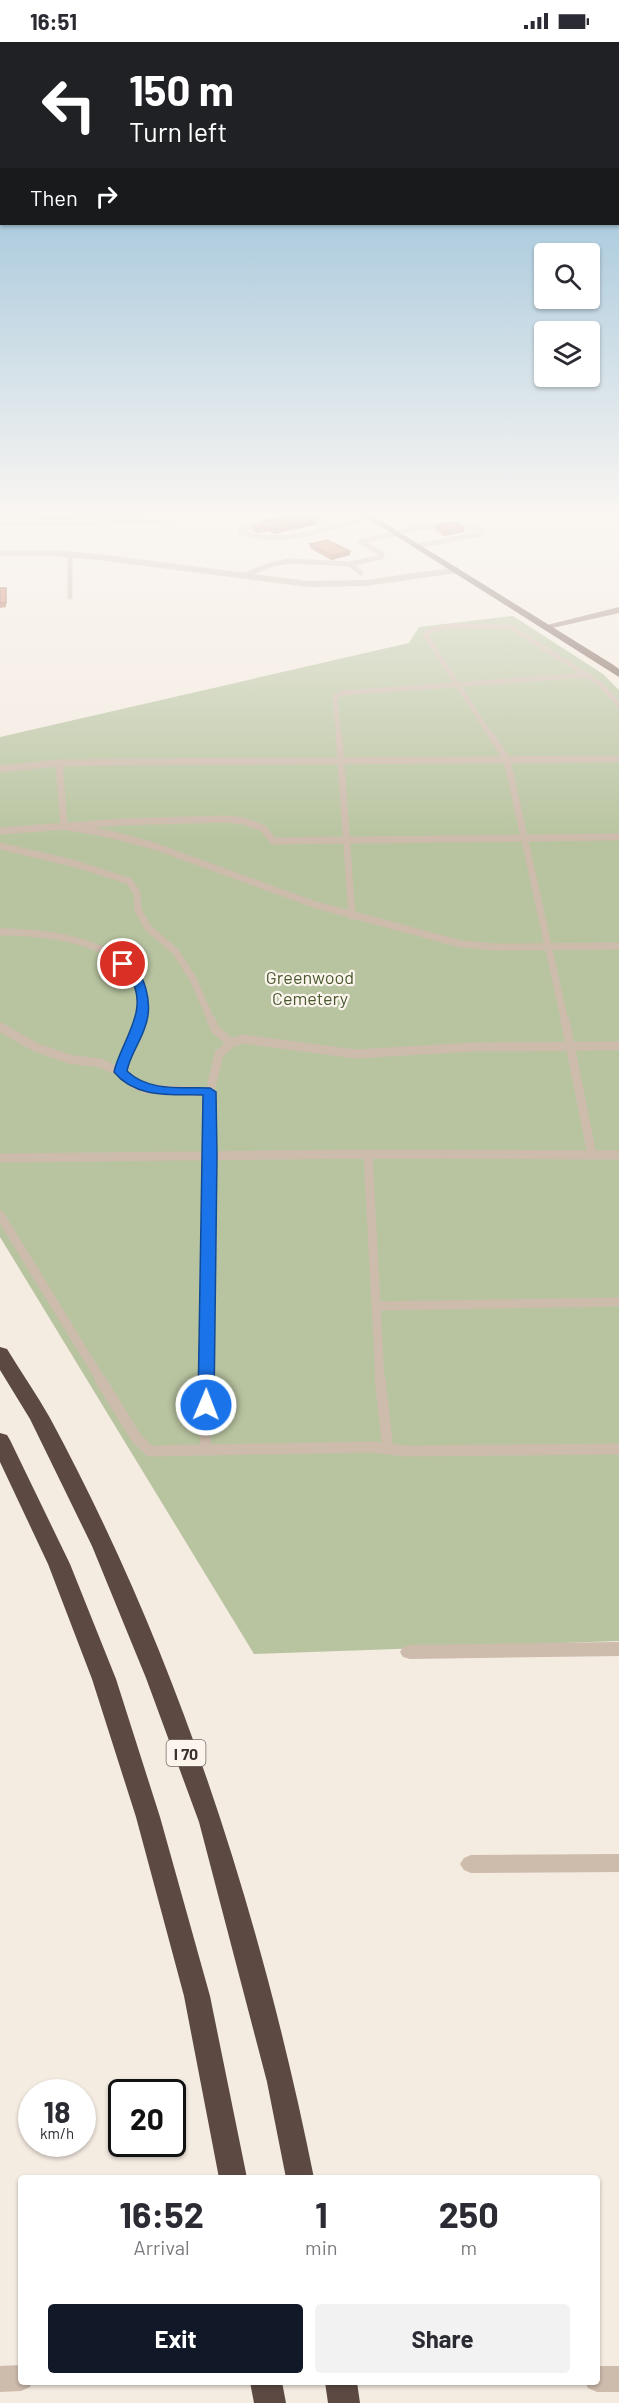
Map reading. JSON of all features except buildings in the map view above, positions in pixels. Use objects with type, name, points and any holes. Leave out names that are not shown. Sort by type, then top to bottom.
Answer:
[{"type":"highway","name":"I 70","points":[[0,1354],[40,1418],[103,1546],[166,1700],[211,1822],[281,2082],[299,2175]]},
{"type":"highway","points":[[0,1440],[59,1564],[104,1679],[148,1817],[197,1996],[232,2175]]},
{"type":"highway","points":[[267,2385],[270,2403]]},
{"type":"highway","points":[[341,2385],[344,2403]]},
{"type":"main road","points":[[542,622],[619,674]]},
{"type":"street","points":[[548,626],[565,622]]},
{"type":"street","points":[[410,1652],[619,1650]]},
{"type":"street","points":[[471,1864],[619,1863]]},
{"type":"street","points":[[0,2379],[18,2378]]},
{"type":"street","points":[[600,2379],[619,2379]]},
{"type":"lane","points":[[592,1155],[550,947],[507,760],[425,634],[428,631],[452,626],[511,627],[588,675],[600,684],[619,705]]},
{"type":"lane","points":[[352,916],[348,840],[335,697],[342,693],[588,675]]},
{"type":"lane","points":[[0,770],[59,763],[619,759]]},
{"type":"lane","points":[[59,763],[64,826]]},
{"type":"lane","points":[[0,831],[122,822],[225,819],[243,820],[263,828],[273,841],[619,837]]},
{"type":"lane","points":[[113,834],[122,822]]},
{"type":"lane","points":[[64,826],[113,834],[154,846],[316,906],[461,944],[550,947],[619,946]]},
{"type":"lane","points":[[0,846],[76,864],[129,880],[137,893],[138,910],[148,928],[175,951],[192,977],[215,1029],[231,1043]]},
{"type":"lane","points":[[0,932],[49,933],[92,944],[123,964],[136,978],[142,992],[139,1027],[123,1057],[120,1072]]},
{"type":"lane","points":[[0,1027],[35,1047],[69,1059],[100,1064],[120,1072],[132,1083],[146,1089],[210,1092]]},
{"type":"lane","points":[[205,1450],[211,1155],[210,1092],[219,1054],[231,1043],[243,1039],[356,1054],[473,1047],[619,1046]]},
{"type":"lane","points":[[368,1154],[380,1382],[388,1449]]},
{"type":"lane","points":[[0,1158],[368,1154],[619,1155]]},
{"type":"lane","points":[[0,1215],[136,1439],[150,1451],[373,1448],[418,1451],[619,1449]]},
{"type":"lane","points":[[377,1306],[619,1302]]},
{"type":"green space","name":"Greenwood Cemetery","points":[[460,622],[523,622],[603,674],[619,690],[619,1641],[254,1654],[0,1237],[0,737],[409,643],[419,627]]},
{"type":"route","points":[[123,964],[136,978],[142,992],[142,1010],[139,1027],[123,1057],[120,1072],[132,1083],[146,1089],[169,1092],[210,1092],[211,1155],[206,1405]]}]
